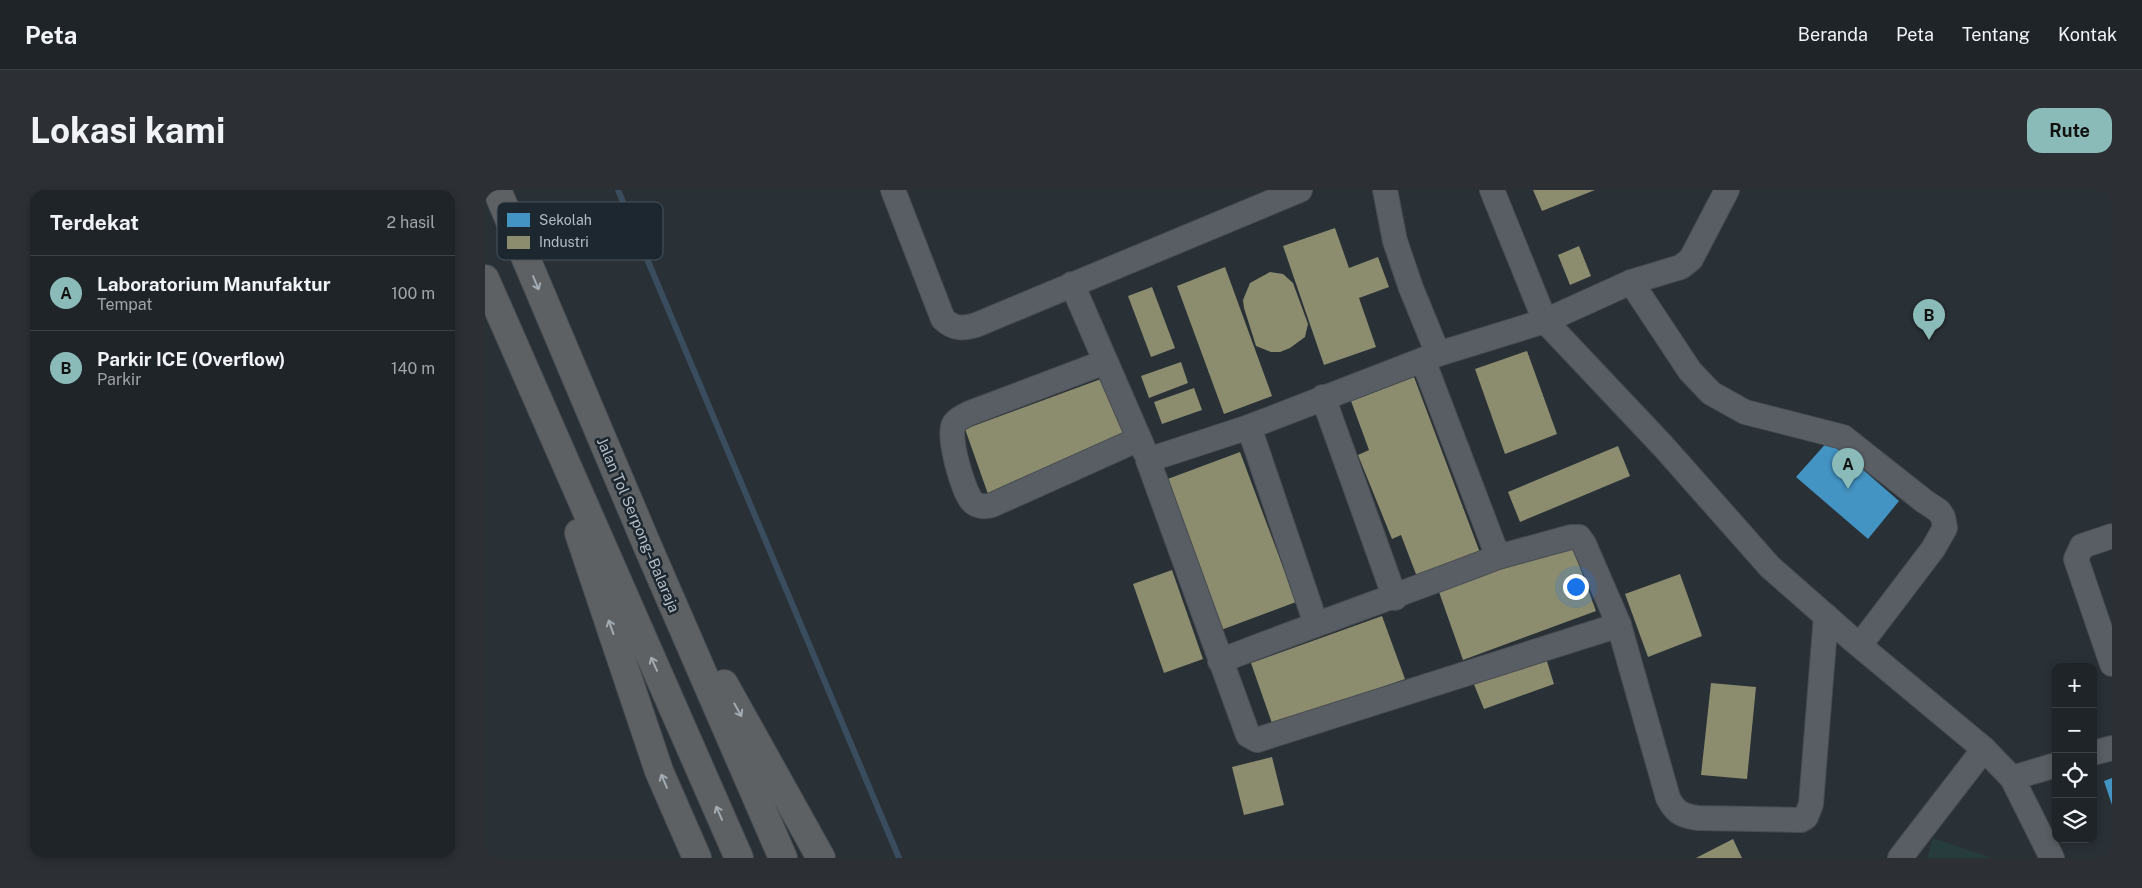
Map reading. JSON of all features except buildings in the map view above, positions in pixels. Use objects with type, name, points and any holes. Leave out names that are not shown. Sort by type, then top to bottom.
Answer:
[{"type":"highway","name":"Jalan Tol Serpong–Balaraja","points":[[497,190],[502,202]]},
{"type":"highway","name":"Jalan Tol Serpong–Balaraja","points":[[527,260],[647,545],[783,858]]},
{"type":"highway","points":[[485,279],[739,858]]},
{"type":"highway","points":[[521,359],[659,771],[697,858]]},
{"type":"highway","points":[[647,545],[821,858]]},
{"type":"street","points":[[893,190],[943,319],[954,327],[963,328],[976,325],[1300,190]]},
{"type":"street","points":[[1385,190],[1395,241],[1431,357],[1498,558]]},
{"type":"street","points":[[1492,190],[1545,321],[1663,446],[1770,567],[1984,749],[2012,778],[2052,858]]},
{"type":"street","points":[[1148,460],[1249,427],[1431,357],[1545,321],[1631,282],[1681,267],[1691,258],[1727,190]]},
{"type":"street","points":[[1631,282],[1690,371],[1711,394],[1745,412],[1843,437],[1923,501],[1939,511],[1943,517],[1945,528],[1933,550],[1860,645]]},
{"type":"street","points":[[1072,284],[1148,460],[1248,735],[1257,740],[1619,625]]},
{"type":"street","points":[[1105,362],[958,420],[952,429],[952,438],[956,460],[971,501],[985,507],[992,505],[1139,439]]},
{"type":"street","points":[[1323,397],[1395,598]]},
{"type":"street","points":[[1249,427],[1316,624]]},
{"type":"street","points":[[2112,536],[2082,546],[2076,559],[2112,664]]},
{"type":"street","points":[[1220,661],[1316,624],[1395,598],[1498,558],[1571,537],[1579,537],[1584,544],[1619,625],[1668,798],[1675,811],[1688,817],[1698,818],[1794,821],[1807,816],[1811,804],[1826,616]]},
{"type":"street","points":[[2097,752],[2112,748]]},
{"type":"street","points":[[1900,858],[1984,749]]},
{"type":"street","points":[[2012,778],[2052,766]]},
{"type":"green space","points":[[1933,838],[1992,858],[1927,858]]},
{"type":"waterway","points":[[618,190],[623,202]]},
{"type":"waterway","points":[[647,260],[899,858]]},
{"type":"place","name":"Parkir ICE (Overflow)","points":[[1929,340]]},
{"type":"place","name":"Laboratorium Manufaktur","points":[[1848,489]]}]
